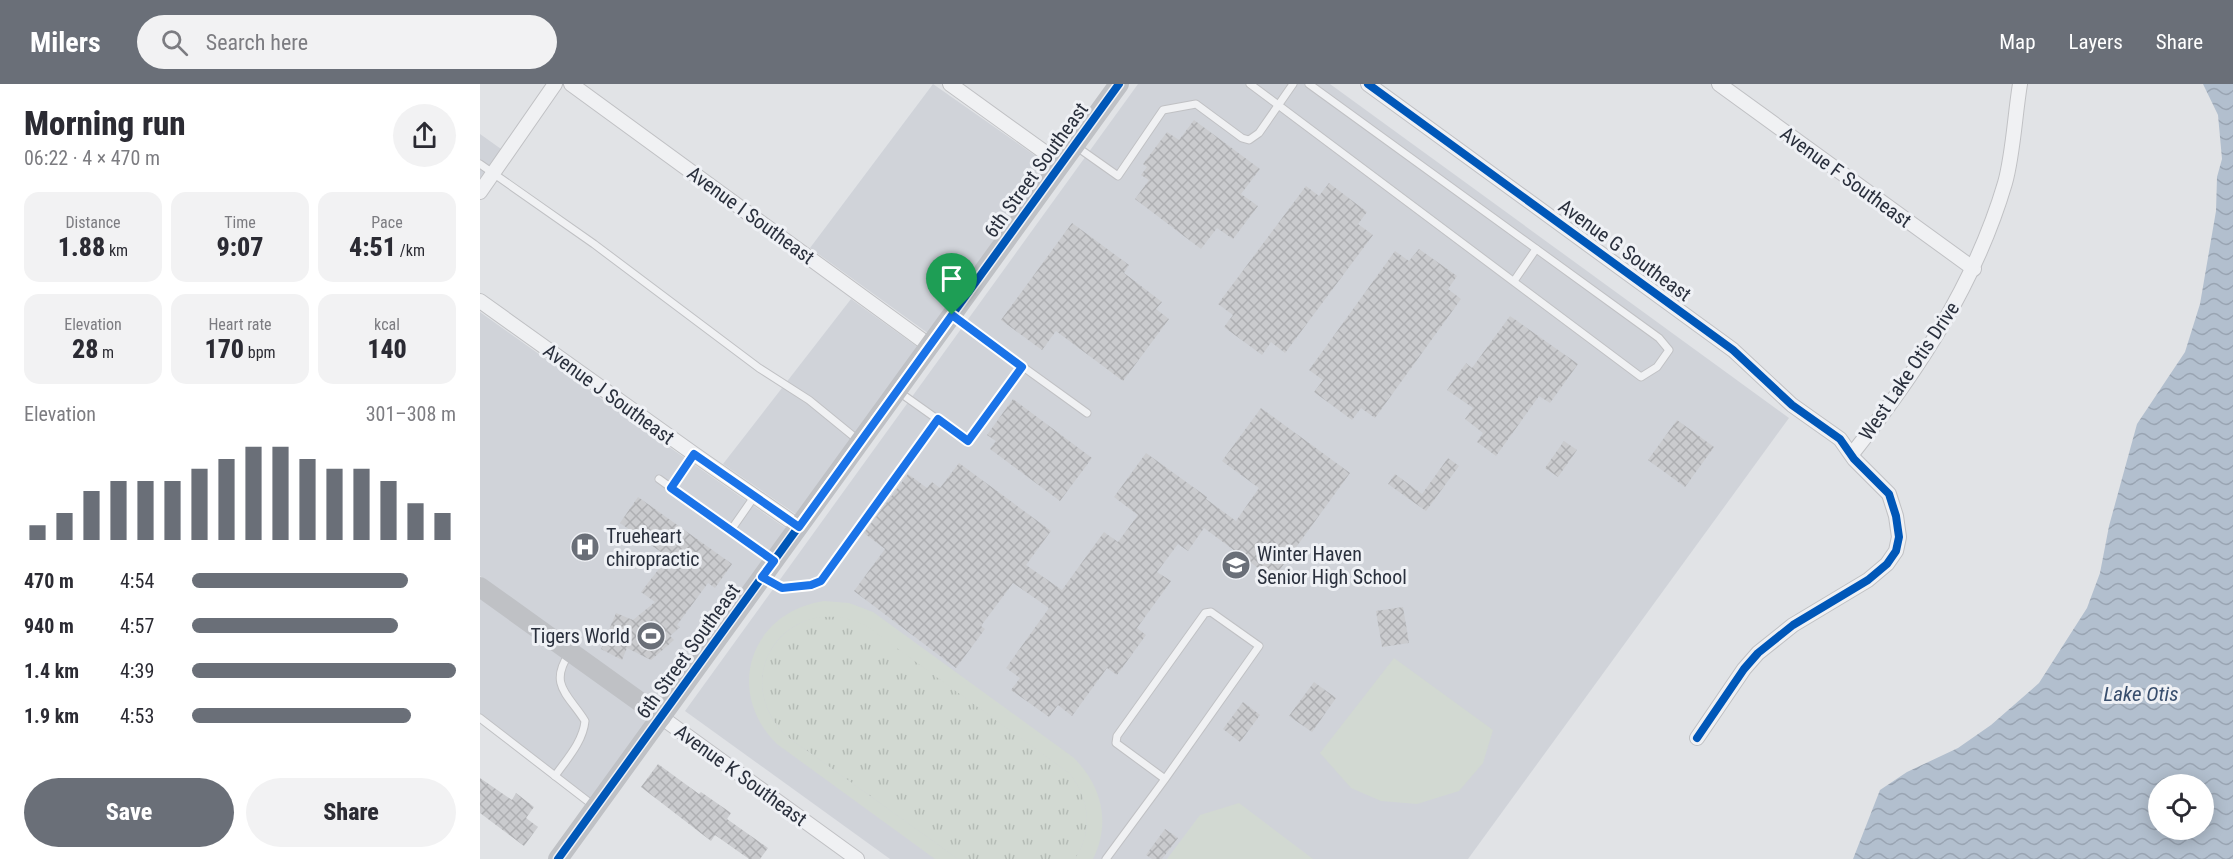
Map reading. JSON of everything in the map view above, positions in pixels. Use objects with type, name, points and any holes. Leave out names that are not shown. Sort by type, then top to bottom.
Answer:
[{"type":"street","points":[[480,192],[555,84]]},
{"type":"street","name":"Avenue I Southeast","points":[[571,84],[930,346]]},
{"type":"street","points":[[951,84],[1061,164]]},
{"type":"street","name":"6th Street Southeast","points":[[558,859],[1119,84]]},
{"type":"street","name":"Avenue G Southeast","points":[[1368,84],[1697,322],[1733,350],[1792,405],[1840,439],[1852,454]]},
{"type":"street","name":"Avenue F Southeast","points":[[1719,84],[1974,269]]},
{"type":"street","name":"West Lake Otis Drive","points":[[1697,738],[1744,669],[1758,653],[1793,625],[1869,580],[1887,564],[1896,551],[1899,537],[1896,516],[1889,494],[1852,454],[1884,414],[1936,338],[1974,269],[2005,182],[2020,84]]},
{"type":"street","name":"Avenue J Southeast","points":[[480,301],[799,527]]},
{"type":"street","name":"Avenue K Southeast","points":[[481,589],[857,859]]},
{"type":"lane","points":[[1250,84],[1641,377],[1657,368],[1669,350],[1659,338],[1309,84]]},
{"type":"lane","points":[[1074,146],[1118,176],[1163,110],[1196,104],[1242,138],[1250,140],[1254,138],[1293,84]]},
{"type":"lane","points":[[480,164],[594,244],[759,368],[809,400],[860,442]]},
{"type":"lane","points":[[1514,281],[1536,249]]},
{"type":"lane","points":[[952,315],[1087,413]]},
{"type":"lane","points":[[897,391],[968,441],[1022,367]]},
{"type":"lane","points":[[658,479],[731,530],[768,569],[782,588],[811,585],[821,581],[938,419]]},
{"type":"lane","points":[[671,488],[694,454]]},
{"type":"lane","points":[[731,530],[754,497]]},
{"type":"lane","points":[[1106,859],[1165,779],[1259,646],[1211,612],[1205,613],[1117,736],[1116,743],[1165,779]]},
{"type":"lane","points":[[555,776],[584,730],[585,721],[559,682],[559,674],[571,652]]},
{"type":"lane","points":[[480,718],[595,808]]},
{"type":"shaded area","points":[[933,84],[1050,166],[929,334],[810,248]]},
{"type":"shaded area","name":"Winter Haven Senior High School","points":[[1138,84],[1330,84],[1789,418],[1468,859],[890,859],[685,711]]},
{"type":"shaded area","points":[[480,134],[501,149],[480,178]]},
{"type":"shaded area","points":[[851,299],[919,348],[797,515],[723,464]]},
{"type":"shaded area","points":[[480,312],[787,529],[660,706],[480,576]]},
{"type":"shaded area","points":[[480,597],[650,720],[589,803],[480,723]]},
{"type":"green space","points":[[824,601],[849,603],[873,612],[1074,758],[1091,781],[1101,805],[1102,832],[1093,859],[1075,859],[1085,838],[1087,816],[1082,794],[1070,774],[865,625],[837,617],[812,619],[791,628],[775,644],[765,664],[762,687],[769,711],[785,735],[958,859],[935,859],[777,744],[761,723],[752,701],[749,679],[753,657],[763,637],[778,621],[799,608]]},
{"type":"green space","points":[[829,615],[841,616],[865,624],[1070,774],[1082,794],[1087,816],[1085,838],[1075,859],[958,859],[785,735],[771,717],[764,697],[762,678],[766,660],[775,644],[789,630],[807,620]]},
{"type":"green space","points":[[1394,658],[1493,730],[1483,763],[1459,791],[1417,804],[1381,801],[1351,788],[1320,753]]},
{"type":"green space","points":[[1239,803],[1313,859],[1167,859],[1200,815]]},
{"type":"water","name":"Lake Otis","points":[[2203,84],[2233,84],[2233,859],[1853,859],[1880,790],[1907,772],[1958,748],[1991,725],[2039,683],[2087,608],[2100,573],[2109,526],[2137,424],[2185,352],[2200,304],[2216,211],[2217,177],[2222,159],[2218,115]]},
{"type":"building","points":[[1194,120],[1260,169],[1241,194],[1258,206],[1233,239],[1217,228],[1201,249],[1135,199],[1149,180],[1141,175],[1147,167],[1143,164],[1167,132],[1179,140]]},
{"type":"building","points":[[1329,183],[1367,212],[1358,224],[1373,235],[1285,353],[1271,342],[1262,355],[1224,327],[1233,315],[1218,304],[1306,186],[1319,196]]},
{"type":"building","points":[[1072,223],[1129,265],[1124,273],[1162,302],[1156,309],[1169,319],[1123,381],[1056,331],[1042,350],[1001,320]]},
{"type":"building","points":[[1419,249],[1457,276],[1448,289],[1461,299],[1375,418],[1361,408],[1352,420],[1314,392],[1323,380],[1309,370],[1395,251],[1409,261]]},
{"type":"building","points":[[1510,316],[1578,364],[1550,403],[1539,396],[1496,456],[1477,442],[1483,433],[1465,419],[1473,408],[1447,390],[1466,363],[1472,368]]},
{"type":"building","points":[[1013,399],[1092,458],[1060,501],[990,449],[996,441],[987,435]]},
{"type":"building","points":[[1261,408],[1350,473],[1273,579],[1204,528],[1188,551],[1178,544],[1157,572],[1171,581],[1137,628],[1146,635],[1117,675],[1107,668],[1072,716],[1058,705],[1049,717],[1011,690],[1020,678],[1006,668],[1049,608],[1013,583],[981,626],[985,629],[956,668],[854,591],[885,549],[864,533],[908,474],[927,488],[932,482],[940,488],[959,463],[1051,531],[1026,565],[1062,590],[1104,532],[1118,542],[1138,515],[1114,497],[1146,453],[1236,521],[1259,488],[1222,461]]},
{"type":"building","points":[[1677,420],[1714,447],[1685,487],[1648,460]]},
{"type":"building","points":[[1564,441],[1577,450],[1558,477],[1545,468]]},
{"type":"building","points":[[1448,458],[1459,466],[1426,511],[1388,484],[1395,474],[1422,494]]},
{"type":"building","points":[[638,497],[732,564],[715,588],[708,583],[677,625],[680,627],[670,636],[674,640],[651,660],[627,648],[622,660],[601,649],[616,613],[633,620],[655,602],[641,592],[668,557],[620,523]]},
{"type":"building","points":[[1403,607],[1409,643],[1382,647],[1376,611]]},
{"type":"building","points":[[1314,682],[1336,698],[1312,732],[1289,716]]},
{"type":"building","points":[[1243,702],[1260,715],[1240,742],[1223,729]]},
{"type":"building","points":[[658,764],[699,794],[701,792],[731,813],[727,819],[768,848],[760,859],[749,859],[715,835],[711,841],[641,787]]},
{"type":"building","points":[[480,778],[512,800],[516,793],[534,807],[526,818],[538,827],[524,846],[480,813]]},
{"type":"building","points":[[1165,829],[1178,838],[1162,859],[1152,859],[1146,855]]},
{"type":"cycle path","points":[[558,859],[1119,84]]},
{"type":"cycle path","points":[[1368,84],[1733,350],[1792,405],[1840,439],[1854,459],[1889,494],[1896,516],[1899,537],[1896,551],[1887,564],[1868,580],[1793,625],[1758,653],[1744,669],[1697,738]]},
{"type":"place","name":"Trueheart chiropractic","points":[[585,547]]},
{"type":"place","name":"Winter Haven Senior High School","points":[[1236,565]]},
{"type":"place","name":"Tigers World","points":[[651,636]]},
{"type":"route","points":[[952,315],[1022,367],[968,441],[938,419],[821,581],[811,585],[782,588],[762,577],[774,561],[671,488],[694,454],[799,527],[952,315]]}]
